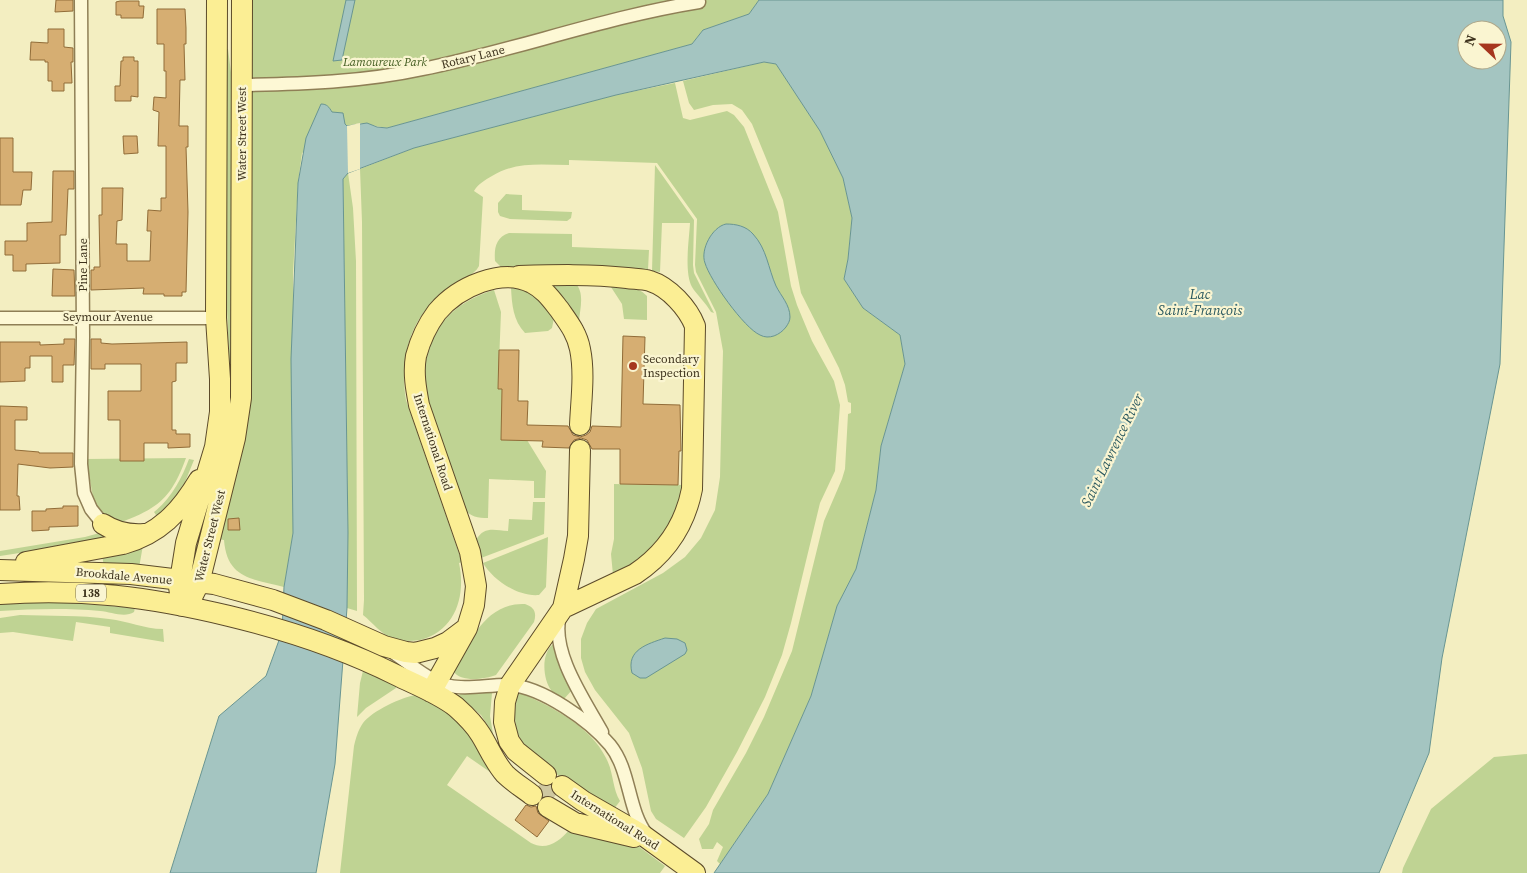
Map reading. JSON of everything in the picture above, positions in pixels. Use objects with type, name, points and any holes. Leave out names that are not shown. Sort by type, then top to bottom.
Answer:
[{"type":"main road","name":"Water Street West","points":[[217,0],[216,318],[220,394],[219,424],[212,456],[186,543],[179,580],[179,595],[182,606],[192,597],[199,583],[234,438],[241,398],[242,0]]},
{"type":"main road","name":"International Road","points":[[435,686],[467,628],[474,605],[476,586],[473,562],[419,405],[415,373],[416,357],[427,328],[438,311],[459,294],[488,280],[510,276],[570,275],[610,276],[650,281],[678,300],[686,309],[695,326],[692,489],[689,505],[684,518],[671,539],[656,557],[644,567],[634,574],[563,608]]},
{"type":"main road","points":[[510,276],[524,279],[541,289],[571,325],[576,335],[582,361],[580,425]]},
{"type":"main road","name":"International Road","points":[[580,450],[578,536],[563,608],[510,685],[505,702],[504,722],[506,733],[516,751],[575,822],[653,843],[695,873]]},
{"type":"main road","points":[[0,568],[123,544],[151,533],[169,520],[189,496],[212,456]]},
{"type":"main road","points":[[103,524],[110,529],[123,532],[134,534],[151,533]]},
{"type":"main road","name":"Brookdale Avenue","points":[[0,568],[131,574],[214,584],[273,600],[360,634],[384,646]]},
{"type":"main road","name":"Brookdale Avenue","points":[[0,594],[53,591],[105,593],[140,598],[270,626],[358,657]]},
{"type":"main road","points":[[384,646],[406,652],[426,651],[448,642],[467,628]]},
{"type":"main road","name":"International Road","points":[[358,657],[435,686],[480,733],[505,773],[547,790]]},
{"type":"street","name":"Pine Lane","points":[[81,0],[83,317],[81,464],[84,493],[91,509],[103,524]]},
{"type":"street","name":"Rotary Lane","points":[[242,85],[372,78],[423,69],[659,8],[699,2]]},
{"type":"street","name":"Seymour Avenue","points":[[0,318],[216,318]]},
{"type":"street","points":[[563,608],[559,618],[558,630],[559,643],[565,662],[608,743],[622,764],[638,819],[653,843]]},
{"type":"street","points":[[384,646],[435,686],[510,685],[526,688],[557,703],[595,730],[608,743]]},
{"type":"green space","name":"Lamoureux Park","points":[[250,0],[759,0],[749,14],[703,30],[692,44],[387,128],[360,123],[345,125],[302,153],[298,183],[293,274],[293,533],[284,587],[252,579],[236,570],[230,563],[226,553],[224,540],[217,539],[240,452]]},
{"type":"green space","points":[[225,49],[228,49],[234,96],[233,384],[228,417],[230,384],[225,261]]},
{"type":"green space","points":[[764,62],[776,64],[820,131],[843,178],[852,218],[844,279],[863,308],[900,335],[905,364],[881,446],[876,490],[856,569],[837,606],[811,696],[768,794],[720,864],[717,861],[723,847],[717,842],[713,849],[702,849],[699,839],[709,824],[713,810],[746,753],[764,717],[792,651],[824,521],[845,469],[848,414],[851,413],[851,403],[848,402],[839,368],[801,293],[783,200],[752,124],[742,110],[732,104],[713,105],[694,110],[689,103],[683,81]]},
{"type":"green space","points":[[675,83],[683,118],[690,120],[727,111],[734,115],[744,127],[778,212],[791,286],[797,305],[812,341],[834,381],[840,405],[835,471],[820,503],[782,655],[765,697],[737,752],[706,807],[684,838],[656,819],[651,811],[642,768],[629,733],[595,690],[585,672],[581,658],[581,639],[587,623],[596,609],[663,573],[685,557],[701,538],[715,510],[720,477],[723,351],[716,312],[696,272],[697,219],[657,163],[569,160],[569,165],[520,166],[501,171],[484,181],[474,191],[483,197],[479,266],[474,272],[441,295],[424,312],[412,332],[404,366],[406,400],[462,562],[459,563],[461,587],[459,599],[456,610],[442,629],[420,640],[403,641],[393,639],[363,615],[362,222],[360,169],[414,148],[616,95]]},
{"type":"green space","points":[[655,165],[694,220],[694,273],[714,313],[711,312],[694,290],[690,281],[688,256],[690,223],[662,223],[660,272],[652,271]]},
{"type":"green space","points":[[348,173],[353,208],[356,261],[357,611],[347,608],[348,533],[343,179]]},
{"type":"green space","points":[[506,194],[522,195],[522,210],[572,212],[571,218],[567,221],[510,219],[500,216],[498,203]]},
{"type":"green space","points":[[509,233],[572,234],[572,247],[649,250],[648,270],[501,267],[495,261],[496,247],[501,237]]},
{"type":"green space","points":[[545,281],[575,283],[581,296],[579,321]]},
{"type":"green space","points":[[609,284],[625,285],[643,292],[647,296],[647,320],[624,319],[622,304]]},
{"type":"green space","points":[[511,288],[526,290],[537,296],[554,318],[552,328],[548,331],[525,333],[516,318]]},
{"type":"green space","points":[[494,290],[501,312],[498,388],[508,389],[502,401],[501,439],[527,440],[546,471],[545,498],[534,498],[534,481],[489,479],[488,518],[484,518],[472,515],[465,509],[429,404],[425,386],[425,369],[427,353],[433,338],[451,313],[478,296]]},
{"type":"green space","points":[[186,458],[174,485],[167,494],[160,502],[141,514],[114,525],[98,510],[94,502],[86,459]]},
{"type":"green space","points":[[189,459],[194,460],[181,492],[161,517],[156,515],[154,512],[166,501],[175,488]]},
{"type":"green space","points":[[614,484],[684,485],[674,522],[640,562],[613,575],[611,554],[614,539]]},
{"type":"green space","points":[[533,502],[545,502],[544,534],[481,558],[476,540],[479,536],[490,530],[508,531],[509,519],[532,520]]},
{"type":"green space","points":[[103,532],[111,539],[0,556],[0,551],[85,537]]},
{"type":"green space","points":[[548,537],[546,587],[539,595],[523,593],[507,586],[493,575],[483,563]]},
{"type":"green space","points":[[143,545],[139,568],[104,567],[102,555]]},
{"type":"green space","points":[[60,602],[135,608],[134,612],[126,615],[75,609],[0,611],[0,604]]},
{"type":"green space","points":[[525,604],[534,610],[534,622],[496,675],[486,678],[467,679],[453,671],[480,626],[489,617],[511,605]]},
{"type":"green space","points":[[20,615],[76,616],[116,620],[149,628],[163,629],[164,642],[110,633],[110,627],[76,622],[73,641],[13,632],[0,633],[0,618]]},
{"type":"green space","points":[[552,645],[554,645],[572,690],[564,699],[552,691],[546,680],[544,667],[546,655]]},
{"type":"green space","points":[[364,667],[396,682],[396,688],[366,708],[357,717],[360,683]]},
{"type":"green space","points":[[491,692],[490,716],[493,734],[481,715],[457,696],[462,693]]},
{"type":"green space","points":[[518,692],[556,710],[580,726],[590,736],[609,764],[620,801],[614,809],[560,777],[525,745],[518,734],[515,724]]},
{"type":"green space","points":[[416,695],[430,700],[443,708],[455,719],[466,730],[503,781],[467,756],[447,785],[531,843],[547,846],[557,841],[569,830],[638,846],[665,866],[660,873],[340,873],[354,746],[358,731],[367,718],[380,709]]},
{"type":"green space","points":[[1527,754],[1527,873],[1402,873],[1431,809],[1494,757]]},
{"type":"water","points":[[346,0],[355,0],[342,60],[333,61]]},
{"type":"water","name":"Lac Saint-François","points":[[759,0],[1503,0],[1504,20],[1457,20],[1457,70],[1507,70],[1507,29],[1511,42],[1500,364],[1442,658],[1429,753],[1379,873],[714,873],[768,794],[811,696],[837,606],[856,569],[876,490],[881,446],[905,364],[900,335],[863,308],[844,279],[852,218],[843,178],[820,131],[776,64],[764,62],[616,95],[414,148],[348,173],[343,179],[348,533],[347,608],[335,764],[316,873],[170,873],[219,716],[266,676],[282,632],[284,587],[293,533],[291,359],[298,183],[306,138],[321,104],[328,106],[332,112],[343,113],[347,126],[367,123],[387,128],[692,44],[703,30],[749,14]]},
{"type":"water","points":[[726,224],[744,227],[753,234],[761,246],[776,286],[790,313],[788,324],[778,334],[767,337],[753,331],[728,303],[708,271],[704,252],[708,240],[716,230]]},
{"type":"water","points":[[665,638],[677,639],[685,643],[687,650],[685,654],[646,678],[640,678],[632,673],[631,665],[635,653],[651,643]]},
{"type":"pier","points":[[360,123],[360,169],[348,173],[347,126]]},
{"type":"building","points":[[56,0],[73,0],[73,11],[55,12]]},
{"type":"building","points":[[139,1],[139,6],[144,6],[143,18],[121,18],[121,15],[116,15],[116,2]]},
{"type":"building","points":[[157,9],[185,9],[185,80],[180,80],[179,126],[188,126],[188,147],[186,147],[188,212],[186,292],[182,292],[182,296],[164,296],[164,294],[143,294],[144,288],[91,290],[91,270],[94,270],[94,267],[100,267],[99,215],[102,215],[102,188],[123,188],[122,220],[117,221],[116,244],[127,244],[127,261],[150,261],[151,231],[147,231],[148,210],[161,211],[161,198],[166,198],[166,146],[158,146],[159,112],[153,110],[154,97],[166,98],[164,44],[157,44]]},
{"type":"building","points":[[48,29],[64,29],[64,47],[73,48],[73,62],[71,62],[72,83],[64,83],[64,91],[52,91],[52,81],[48,81],[48,62],[45,62],[45,60],[30,60],[31,42],[48,43]]},
{"type":"building","points":[[123,57],[134,57],[134,61],[138,61],[138,97],[131,96],[131,101],[115,101],[115,86],[120,86],[121,61],[123,61]]},
{"type":"building","points":[[123,136],[137,136],[138,153],[124,154]]},
{"type":"building","points":[[0,138],[13,138],[13,172],[32,172],[31,190],[23,190],[21,205],[0,205]]},
{"type":"building","points":[[53,171],[74,171],[74,189],[68,189],[66,235],[60,235],[60,263],[26,264],[26,271],[13,271],[13,255],[5,255],[5,241],[27,241],[27,223],[52,222]]},
{"type":"building","points":[[53,269],[74,270],[75,296],[52,296]]},
{"type":"building","points":[[623,336],[645,337],[643,404],[680,405],[681,451],[679,451],[678,485],[620,484],[620,449],[592,449],[587,440],[581,438],[574,440],[569,448],[542,447],[543,441],[501,440],[502,389],[498,389],[499,350],[519,350],[518,401],[528,401],[527,425],[568,426],[573,435],[580,437],[590,432],[592,426],[621,427]]},
{"type":"building","points":[[64,339],[75,339],[74,365],[63,365],[63,382],[52,382],[52,356],[30,356],[30,368],[25,368],[25,381],[0,382],[0,342],[40,342],[40,345],[64,344]]},
{"type":"building","points":[[91,339],[101,339],[101,343],[112,344],[187,342],[187,363],[176,363],[176,381],[172,382],[172,430],[176,430],[176,434],[190,434],[190,447],[168,448],[168,443],[144,443],[144,461],[120,461],[120,420],[108,420],[108,391],[141,391],[141,364],[105,364],[105,369],[91,369]]},
{"type":"building","points":[[0,406],[27,407],[27,420],[15,420],[15,450],[39,453],[73,453],[73,467],[50,468],[18,464],[17,496],[19,496],[20,510],[0,510]]},
{"type":"building","points":[[63,506],[78,506],[78,526],[49,527],[49,530],[32,531],[32,511],[46,511],[46,509],[63,508]]},
{"type":"building","points":[[239,518],[240,530],[228,530],[228,519]]},
{"type":"building","points":[[526,805],[536,806],[538,813],[549,821],[537,837],[515,820]]},
{"type":"tunnel","points":[[540,784],[555,796]]},
{"type":"place","name":"Secondary Inspection","points":[[633,366]]},
{"type":"water label","name":"Saint Lawrence River","points":[[1112,450]]}]
